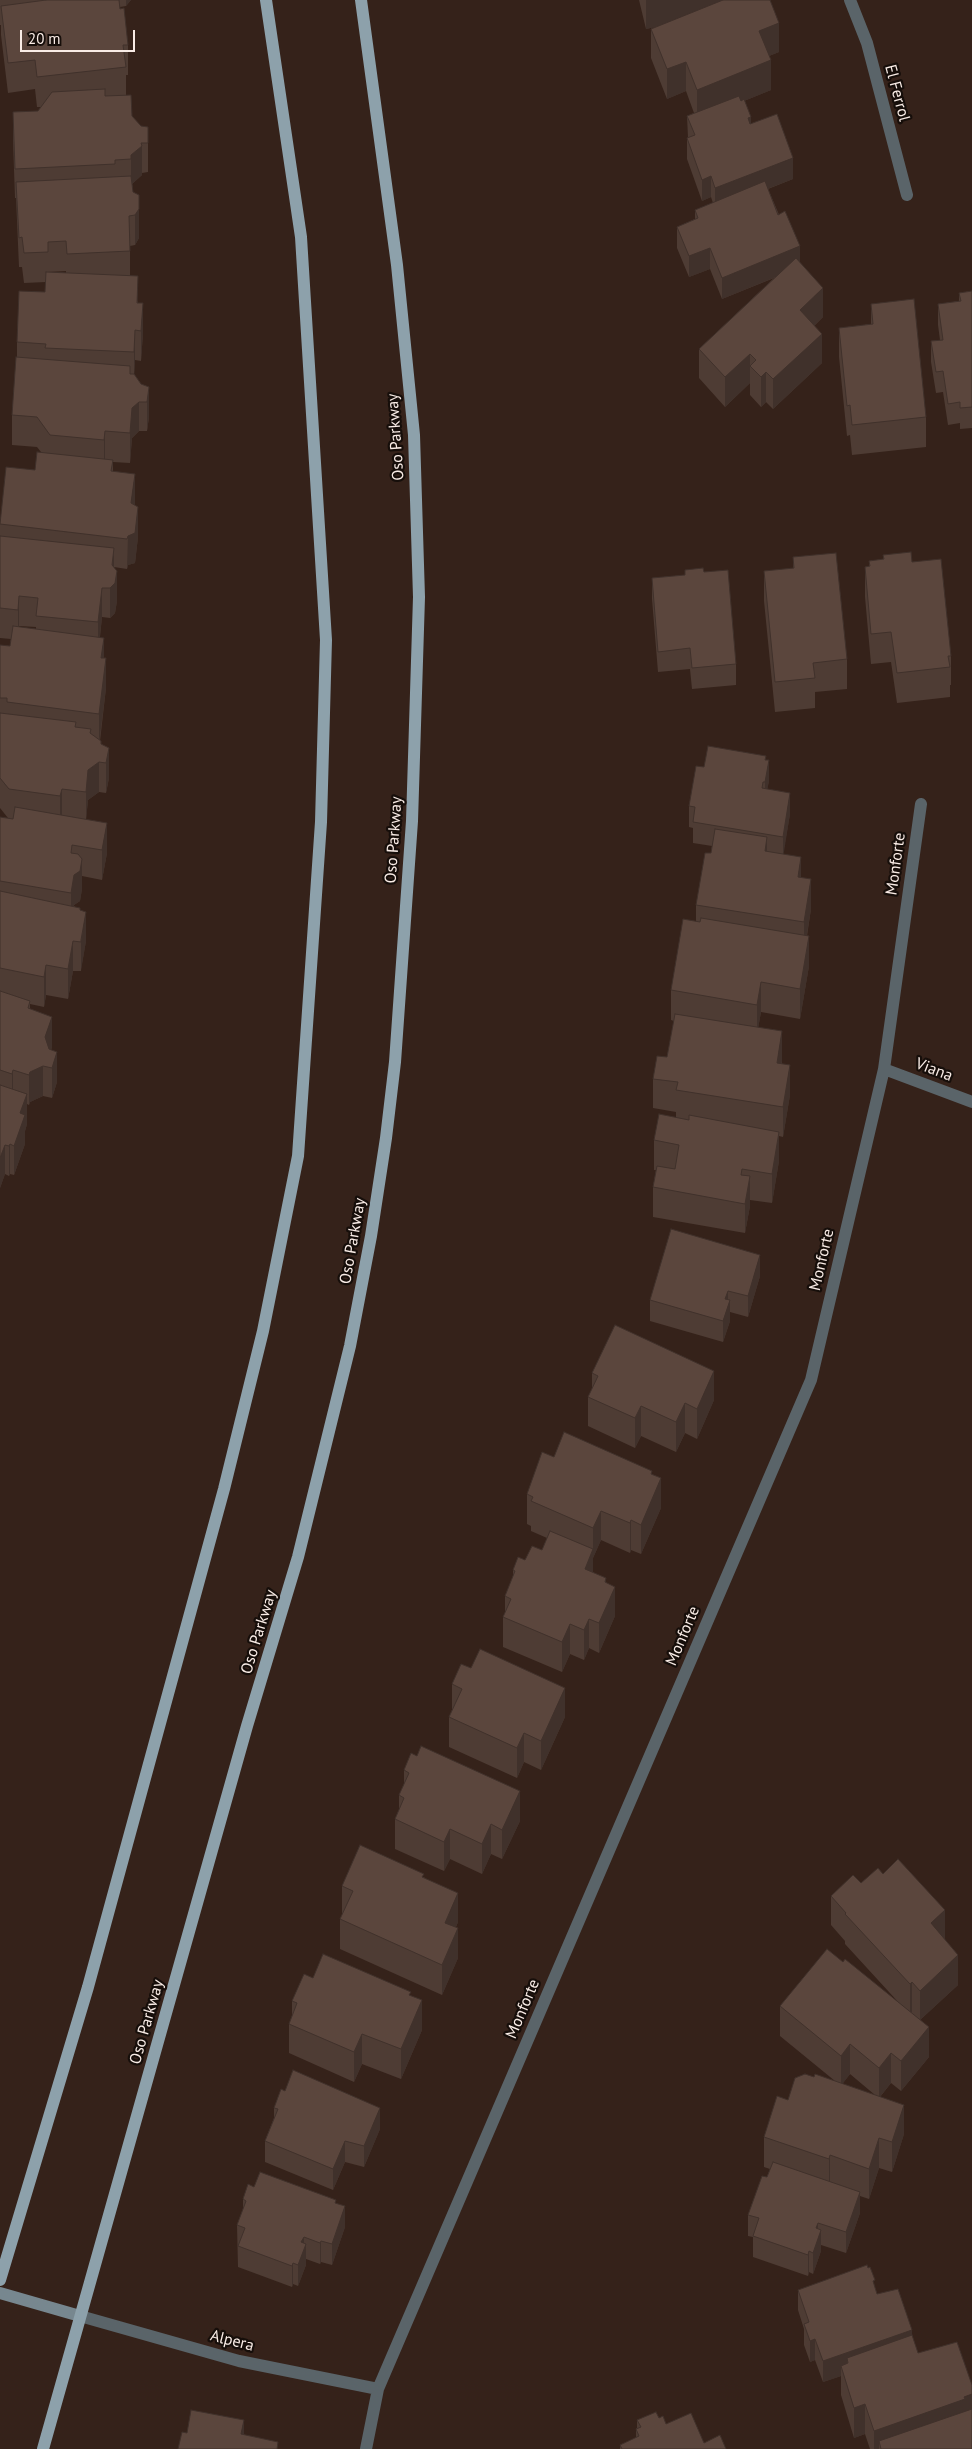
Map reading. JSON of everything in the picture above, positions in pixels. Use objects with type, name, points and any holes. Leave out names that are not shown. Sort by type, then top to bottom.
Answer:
[{"type":"main road","points":[[0,2280],[88,1987],[224,1489],[263,1331],[298,1156],[321,822],[326,640],[301,237],[266,0]]},
{"type":"main road","name":"Oso Parkway","points":[[43,2449],[247,1726],[298,1557],[343,1377],[358,1308],[380,1183],[392,1091],[415,772],[419,597],[417,525],[414,435],[397,265],[361,0]]},
{"type":"street","name":"El Ferrol","points":[[850,0],[867,44],[907,195]]},
{"type":"street","name":"Monforte","points":[[366,2449],[378,2389],[811,1380],[884,1069],[922,804]]},
{"type":"street","name":"Viana","points":[[884,1069],[972,1102]]},
{"type":"street","points":[[0,2293],[80,2316]]},
{"type":"street","name":"Alpera","points":[[80,2316],[239,2361],[378,2389]]},
{"type":"building","points":[[46,0],[119,0],[120,9],[124,8],[128,45],[123,45],[126,67],[37,77],[35,60],[8,63],[1,6]]},
{"type":"building","points":[[723,0],[770,0],[779,23],[759,31],[771,60],[697,90],[686,62],[667,69],[651,29]]},
{"type":"building","points":[[105,89],[105,96],[131,95],[132,116],[141,126],[148,127],[148,143],[141,143],[142,146],[131,155],[131,159],[115,160],[115,164],[15,169],[13,112],[38,111],[52,92]]},
{"type":"building","points":[[739,96],[741,101],[744,99],[751,117],[748,118],[750,124],[777,114],[793,158],[715,188],[711,176],[702,180],[687,138],[695,135],[687,116]]},
{"type":"building","points":[[131,176],[133,192],[139,195],[139,209],[135,215],[129,216],[130,251],[67,254],[66,241],[48,242],[48,252],[24,253],[22,237],[19,238],[16,182]]},
{"type":"building","points":[[765,181],[778,215],[785,211],[800,246],[722,278],[710,248],[689,256],[677,227],[698,218],[695,210]]},
{"type":"building","points":[[796,258],[823,288],[800,310],[822,334],[773,379],[766,372],[761,377],[750,366],[756,360],[750,354],[725,377],[699,349]]},
{"type":"building","points":[[46,272],[138,276],[137,303],[143,303],[141,331],[135,330],[134,352],[45,348],[46,344],[17,342],[19,291],[45,292]]},
{"type":"building","points":[[972,291],[972,407],[960,408],[960,402],[948,404],[943,371],[936,372],[931,341],[943,340],[938,304],[961,301],[959,293]]},
{"type":"building","points":[[914,299],[926,417],[852,425],[850,405],[847,406],[839,328],[873,324],[871,304]]},
{"type":"building","points":[[16,357],[130,366],[130,374],[134,374],[141,384],[149,387],[147,402],[139,402],[132,408],[130,433],[105,431],[104,440],[50,435],[37,417],[12,415]]},
{"type":"building","points":[[37,452],[113,460],[111,471],[135,474],[131,503],[138,507],[135,533],[128,536],[127,539],[0,524],[6,467],[35,470]]},
{"type":"building","points":[[0,536],[114,548],[112,565],[117,571],[115,583],[110,588],[102,588],[98,622],[36,616],[38,598],[19,596],[18,610],[0,608]]},
{"type":"building","points":[[911,552],[912,562],[941,559],[951,656],[948,656],[950,667],[897,673],[891,632],[871,634],[865,567],[870,566],[869,561],[884,559],[883,555]]},
{"type":"building","points":[[836,553],[847,659],[813,663],[815,678],[775,682],[764,571],[794,568],[793,557]]},
{"type":"building","points":[[703,568],[704,572],[728,570],[736,664],[692,668],[690,648],[658,652],[652,578],[685,575],[685,570]]},
{"type":"building","points":[[13,626],[104,638],[101,658],[106,658],[99,714],[7,702],[7,698],[0,698],[0,645],[10,646]]},
{"type":"building","points":[[0,713],[76,722],[75,727],[91,729],[90,733],[101,741],[101,744],[109,748],[106,763],[99,762],[88,770],[86,792],[62,789],[60,796],[9,789],[0,778]]},
{"type":"building","points":[[708,746],[766,756],[765,760],[769,760],[762,788],[790,793],[783,837],[693,822],[695,807],[689,806],[696,766],[704,767]]},
{"type":"building","points":[[15,807],[107,823],[102,850],[72,845],[71,853],[78,854],[82,859],[80,871],[74,875],[71,893],[0,881],[0,817],[13,819]]},
{"type":"building","points":[[715,829],[767,837],[765,851],[801,857],[798,877],[811,879],[804,922],[696,905],[705,853],[711,853]]},
{"type":"building","points":[[0,891],[80,908],[80,910],[86,912],[81,942],[73,941],[68,969],[46,965],[44,977],[0,968]]},
{"type":"building","points":[[701,918],[809,936],[800,989],[761,982],[757,1005],[671,990],[683,919],[700,922]]},
{"type":"building","points":[[0,991],[30,1001],[28,1008],[52,1017],[45,1037],[49,1049],[57,1052],[52,1068],[43,1066],[30,1072],[29,1075],[13,1070],[12,1074],[0,1070]]},
{"type":"building","points":[[675,1014],[782,1031],[777,1063],[790,1065],[783,1107],[676,1090],[678,1082],[653,1079],[657,1056],[667,1057]]},
{"type":"building","points":[[0,1085],[27,1094],[20,1113],[25,1115],[14,1146],[10,1144],[9,1146],[5,1145],[0,1158]]},
{"type":"building","points":[[659,1114],[689,1120],[689,1115],[779,1132],[772,1174],[742,1169],[741,1175],[750,1176],[745,1204],[653,1187],[657,1166],[675,1169],[679,1145],[654,1140]]},
{"type":"building","points":[[671,1229],[760,1255],[748,1296],[728,1291],[725,1299],[730,1300],[723,1321],[650,1300]]},
{"type":"building","points":[[615,1325],[714,1371],[697,1409],[685,1403],[676,1422],[641,1406],[635,1418],[588,1397],[598,1376],[592,1373]]},
{"type":"building","points":[[564,1432],[652,1471],[651,1474],[661,1478],[641,1525],[631,1520],[630,1523],[601,1511],[593,1528],[531,1501],[533,1497],[527,1494],[542,1452],[554,1457]]},
{"type":"building","points":[[550,1531],[593,1549],[585,1569],[606,1578],[605,1582],[615,1587],[599,1623],[589,1619],[584,1630],[570,1624],[562,1642],[503,1617],[511,1599],[505,1596],[515,1571],[513,1570],[518,1557],[525,1560],[532,1546],[542,1550]]},
{"type":"building","points":[[480,1649],[565,1688],[541,1741],[524,1733],[517,1748],[449,1717],[462,1689],[452,1684],[461,1664],[471,1668]]},
{"type":"building","points":[[421,1746],[520,1791],[502,1830],[491,1824],[482,1844],[450,1829],[444,1842],[395,1819],[404,1798],[399,1795],[409,1773],[404,1770],[411,1753],[417,1756]]},
{"type":"building","points":[[360,1845],[424,1874],[422,1877],[458,1893],[445,1923],[458,1928],[442,1965],[340,1919],[353,1891],[342,1886]]},
{"type":"building","points":[[898,1859],[945,1910],[931,1923],[958,1955],[920,1991],[912,1982],[910,1984],[845,1914],[831,1896],[853,1875],[861,1883],[878,1868],[883,1874]]},
{"type":"building","points":[[827,1949],[843,1962],[845,1959],[929,2027],[901,2061],[891,2053],[879,2068],[850,2044],[841,2056],[780,2006]]},
{"type":"building","points":[[323,1954],[411,1992],[409,1995],[422,2000],[401,2049],[362,2034],[354,2052],[289,2024],[297,2003],[292,2001],[304,1974],[313,1978]]},
{"type":"building","points":[[293,2070],[380,2108],[364,2146],[345,2141],[333,2169],[265,2141],[278,2109],[274,2108],[281,2089],[285,2091]]},
{"type":"building","points":[[805,2074],[814,2077],[815,2074],[904,2105],[892,2142],[879,2138],[869,2169],[830,2155],[829,2159],[764,2137],[777,2096],[788,2100],[795,2078]]},
{"type":"building","points":[[773,2162],[860,2192],[846,2232],[818,2223],[816,2228],[821,2230],[813,2253],[809,2251],[808,2255],[753,2236],[759,2218],[748,2215],[762,2176],[767,2177]]},
{"type":"building","points":[[260,2172],[336,2200],[335,2203],[345,2206],[332,2244],[321,2241],[320,2243],[304,2237],[301,2242],[306,2244],[298,2265],[293,2263],[292,2266],[238,2246],[245,2228],[237,2225],[246,2201],[243,2199],[248,2184],[254,2187]]},
{"type":"building","points":[[867,2265],[868,2268],[870,2267],[875,2280],[873,2281],[877,2294],[898,2289],[912,2330],[823,2361],[815,2339],[810,2341],[804,2324],[809,2322],[798,2290]]},
{"type":"building","points":[[912,2335],[918,2353],[957,2342],[972,2385],[972,2394],[964,2397],[965,2399],[874,2431],[865,2404],[854,2408],[841,2366],[848,2363],[847,2358]]},
{"type":"building","points":[[972,2409],[972,2449],[881,2449],[879,2441]]},
{"type":"building","points":[[191,2410],[244,2420],[241,2434],[278,2442],[277,2449],[178,2449],[182,2432],[187,2433]]},
{"type":"building","points":[[656,2412],[659,2418],[663,2416],[666,2424],[691,2413],[704,2443],[720,2435],[726,2449],[622,2449],[620,2445],[639,2436],[636,2429],[641,2427],[637,2420]]}]
